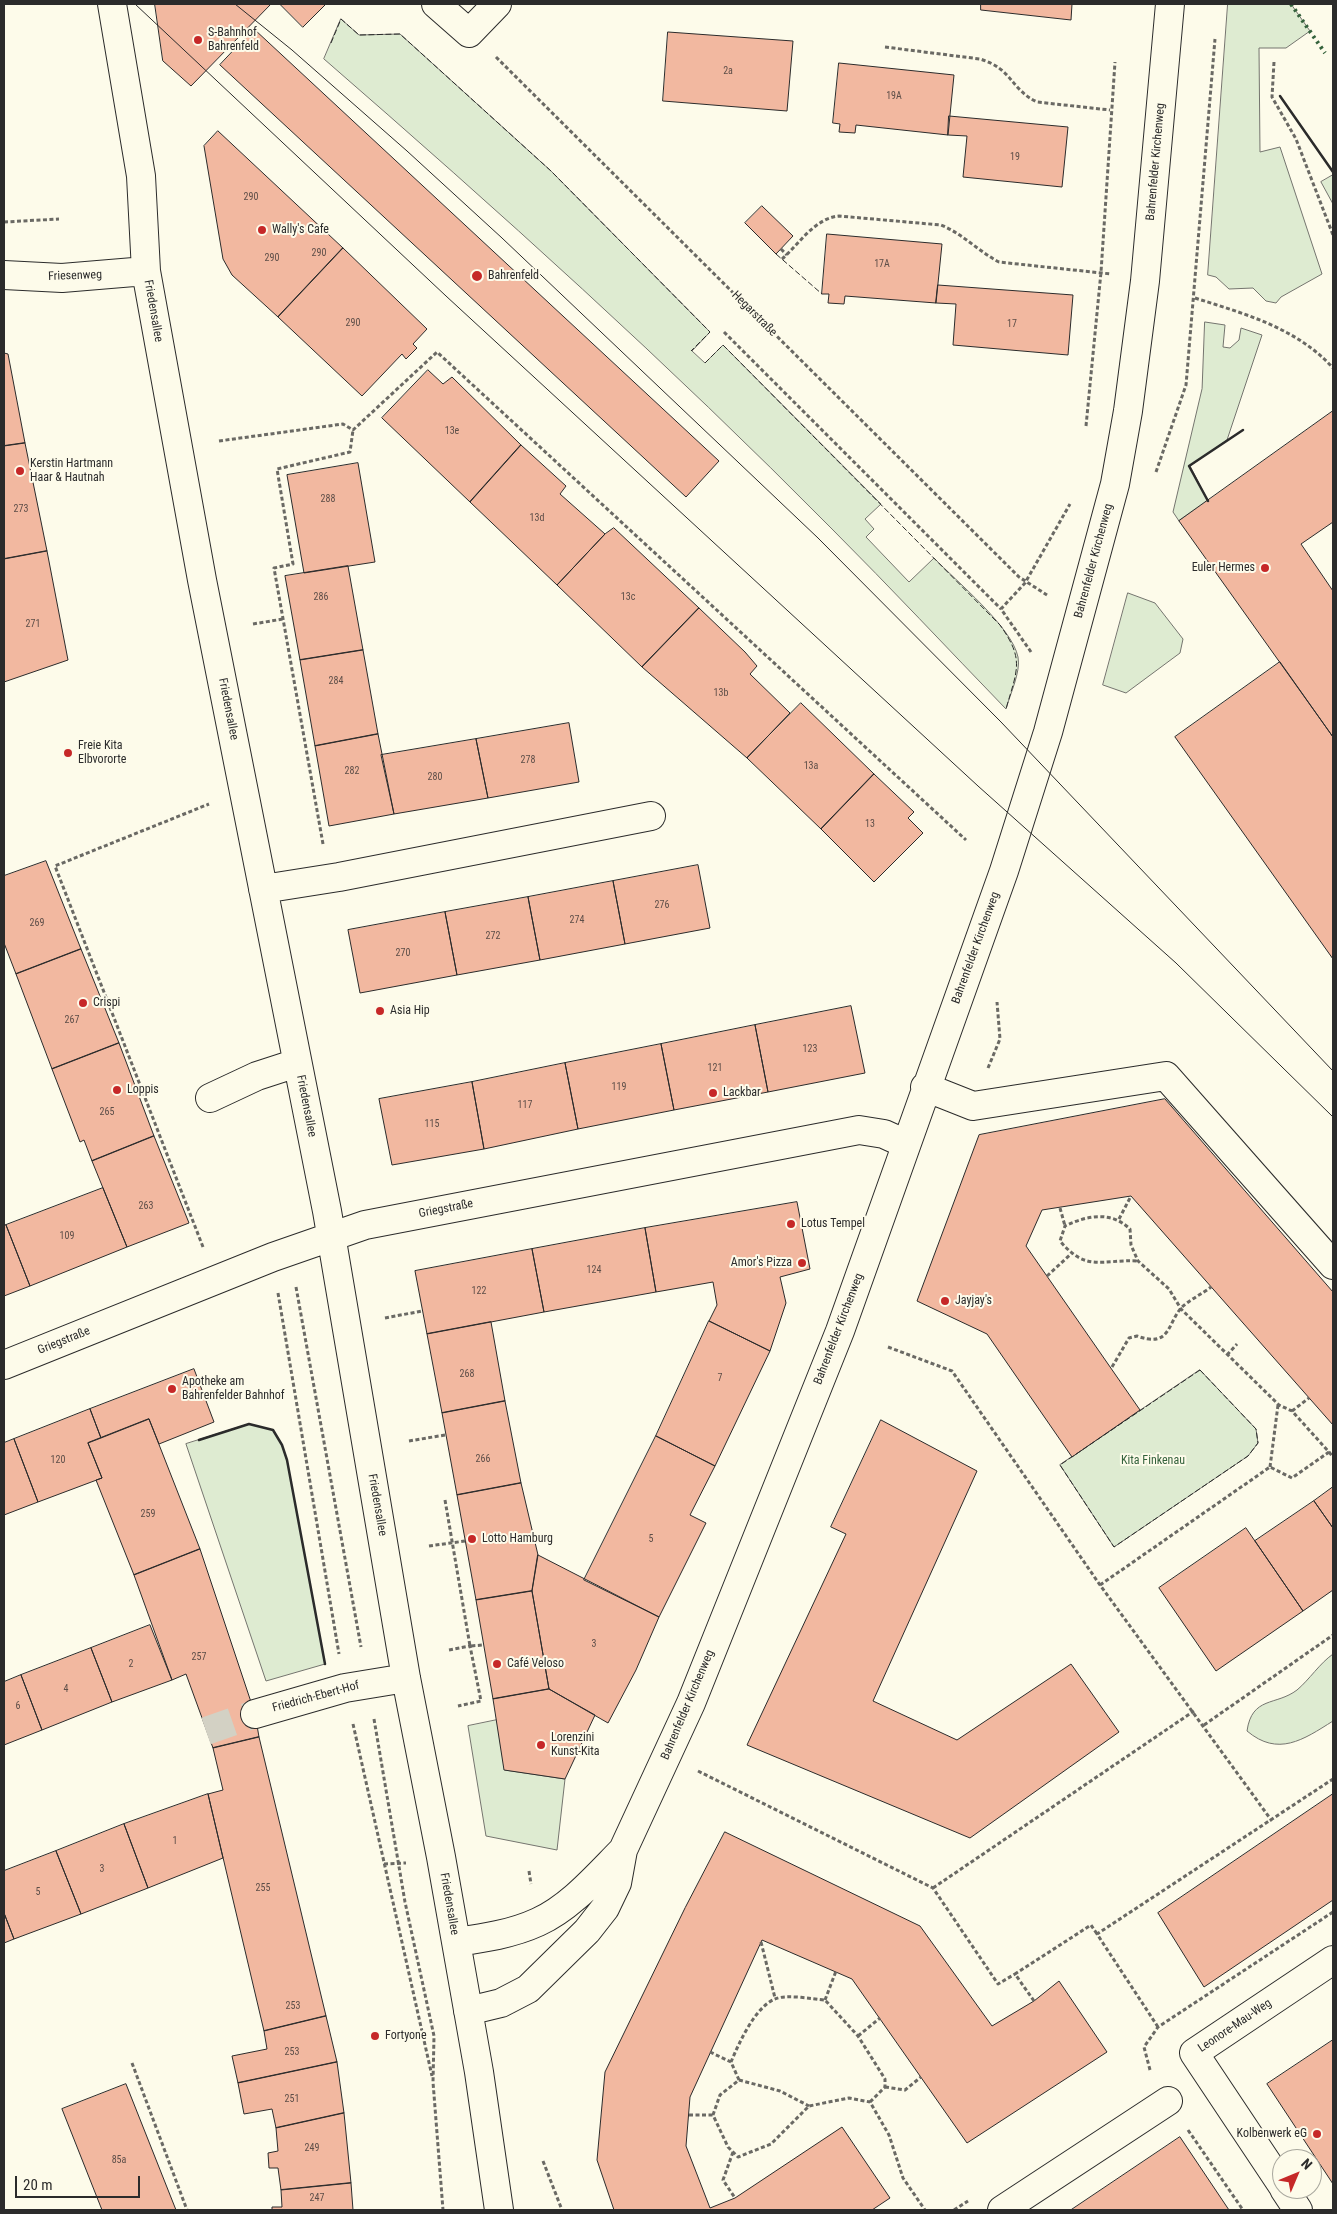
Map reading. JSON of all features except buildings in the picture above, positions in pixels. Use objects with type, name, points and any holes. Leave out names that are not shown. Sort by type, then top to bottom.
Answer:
[{"type":"street","name":"Friedensallee","points":[[112,4],[141,176],[146,271],[331,1236],[406,1678],[456,1942],[490,2138],[499,2210]]},
{"type":"street","points":[[436,4],[469,33],[497,4]]},
{"type":"street","name":"Bahrenfelder Kirchenweg","points":[[468,2011],[501,2003],[528,1990],[587,1931],[605,1908],[617,1883],[623,1850],[691,1703],[837,1340],[925,1087],[1004,871],[1048,732],[1115,484],[1128,411],[1145,281],[1170,4]]},
{"type":"street","name":"Friesenweg","points":[[4,275],[62,278],[146,271]]},
{"type":"street","points":[[263,889],[339,877],[651,816]]},
{"type":"street","points":[[210,1098],[257,1076],[298,1063]]},
{"type":"street","points":[[925,1087],[973,1106],[1166,1076],[1333,1266]]},
{"type":"street","name":"Griegstraße","points":[[4,1366],[216,1280],[365,1225],[859,1130],[884,1134],[906,1144]]},
{"type":"street","name":"Friedrich-Ebert-Hof","points":[[255,1714],[345,1688],[406,1678]]},
{"type":"street","name":"Bahrenfelder Kirchenweg","points":[[456,1942],[502,1935],[538,1922],[563,1906],[623,1850]]},
{"type":"street","name":"Leonore-Mau-Weg","points":[[1272,2170],[1194,2053],[1333,1960]]},
{"type":"street","points":[[1002,2210],[1168,2100]]},
{"type":"street","points":[[1291,2199],[1298,2210]]},
{"type":"path","name":"Hegarstraße","points":[[469,33],[1026,583],[1040,593],[1082,607]]},
{"type":"path","points":[[885,47],[980,59],[995,63],[1006,71],[1026,96],[1037,102],[1110,110]]},
{"type":"path","points":[[1086,431],[1115,62]]},
{"type":"path","points":[[1274,62],[1272,97],[1296,140],[1333,235]]},
{"type":"path","points":[[782,259],[818,224],[828,217],[839,216],[942,225],[955,231],[984,254],[999,262],[1093,272]]},
{"type":"path","points":[[4,222],[59,219]]},
{"type":"path","points":[[781,249],[787,255]]},
{"type":"path","points":[[1195,298],[1278,326],[1316,352],[1333,368]]},
{"type":"path","points":[[724,332],[1001,609]]},
{"type":"path","points":[[324,850],[274,568],[293,564],[277,469],[350,452],[353,430],[437,352],[966,840]]},
{"type":"path","points":[[219,441],[343,424],[353,430]]},
{"type":"path","points":[[1026,583],[1075,496]]},
{"type":"path","points":[[253,624],[283,619]]},
{"type":"path","points":[[209,804],[55,866],[216,1280]]},
{"type":"path","points":[[1119,1219],[1131,1196]]},
{"type":"path","points":[[1060,1208],[1065,1226],[1060,1241],[1071,1254],[1091,1263],[1122,1260],[1138,1261]]},
{"type":"path","points":[[1065,1226],[1088,1218],[1104,1217],[1119,1219],[1130,1229],[1131,1245],[1138,1261],[1169,1289],[1181,1309],[1278,1405],[1292,1411],[1333,1458]]},
{"type":"path","points":[[1047,1276],[1071,1254]]},
{"type":"path","points":[[1112,1367],[1129,1338],[1137,1336],[1147,1339],[1157,1338],[1167,1333],[1181,1309],[1211,1288]]},
{"type":"path","points":[[385,1318],[422,1311]]},
{"type":"path","points":[[1227,1355],[1237,1344]]},
{"type":"path","points":[[888,1347],[952,1371],[1100,1584],[1272,1820]]},
{"type":"path","points":[[1292,1411],[1309,1398]]},
{"type":"path","points":[[1100,1584],[1270,1467],[1278,1405]]},
{"type":"path","points":[[409,1441],[445,1435]]},
{"type":"path","points":[[1270,1467],[1292,1478],[1329,1452]]},
{"type":"path","points":[[445,1500],[481,1701],[458,1706]]},
{"type":"path","points":[[429,1546],[465,1541]]},
{"type":"path","points":[[1204,1725],[1333,1635]]},
{"type":"path","points":[[448,1650],[483,1645]]},
{"type":"path","points":[[933,1888],[1194,1711]]},
{"type":"path","points":[[698,1770],[933,1888],[998,1984],[1091,1925],[1158,2027]]},
{"type":"path","points":[[1098,1934],[1333,1779]]},
{"type":"path","points":[[761,1942],[775,1998]]},
{"type":"path","points":[[825,2000],[836,1972]]},
{"type":"path","points":[[1015,1974],[1034,2001]]},
{"type":"path","points":[[731,2062],[743,2035],[760,2012],[775,1998],[796,1997],[825,2000],[858,2036],[885,2079],[885,2087],[870,2102]]},
{"type":"path","points":[[858,2036],[880,2018]]},
{"type":"path","points":[[710,2052],[731,2062],[739,2080]]},
{"type":"path","points":[[132,2063],[187,2210]]},
{"type":"path","points":[[885,2087],[905,2090],[921,2077]]},
{"type":"path","points":[[739,2080],[780,2091],[809,2106]]},
{"type":"path","points":[[739,2080],[720,2096],[713,2115],[733,2152],[738,2157],[771,2144],[809,2106],[848,2098],[870,2102],[889,2135],[903,2178],[925,2210]]},
{"type":"path","points":[[433,2082],[443,2210]]},
{"type":"path","points":[[689,2115],[713,2115]]},
{"type":"path","points":[[733,2152],[724,2180],[735,2198]]},
{"type":"path","points":[[543,2161],[562,2210]]},
{"type":"green space","points":[[1228,4],[1291,4],[1310,31],[1286,48],[1259,48],[1260,152],[1280,147],[1322,274],[1281,297],[1276,303],[1266,301],[1253,288],[1229,289],[1216,277],[1208,275]]},
{"type":"green space","points":[[341,19],[359,35],[400,34],[551,171],[710,332],[692,351],[705,363],[723,345],[881,504],[865,519],[874,529],[866,537],[909,582],[934,558],[982,605],[1014,645],[1018,657],[1017,676],[1006,709],[854,551],[709,408],[582,289],[324,59]]},
{"type":"green space","points":[[1333,175],[1333,204],[1321,182]]},
{"type":"green space","points":[[1205,322],[1225,325],[1223,347],[1230,348],[1239,340],[1241,328],[1262,335],[1227,440],[1190,466],[1208,501],[1179,521],[1173,512],[1202,389]]},
{"type":"green space","points":[[1128,593],[1155,603],[1183,639],[1180,653],[1126,693],[1103,685]]},
{"type":"green space","name":"Kita Finkenau","points":[[1200,1370],[1256,1429],[1258,1443],[1248,1456],[1114,1547],[1060,1465]]},
{"type":"green space","points":[[249,1424],[273,1430],[282,1445],[287,1460],[325,1664],[266,1681],[186,1444]]},
{"type":"green space","points":[[1333,1654],[1333,1721],[1311,1734],[1290,1743],[1269,1743],[1258,1739],[1247,1731],[1254,1712],[1259,1707],[1297,1690]]},
{"type":"green space","points":[[497,1720],[505,1770],[565,1779],[557,1850],[486,1836],[468,1726]]},
{"type":"tunnel","points":[[206,1731],[255,1714]]},
{"type":"tram line","points":[[135,4],[446,296],[978,786],[1176,963],[1333,1117]]},
{"type":"tram line","points":[[235,4],[292,50],[502,238],[818,538],[1001,722],[1333,1071]]},
{"type":"hedge","points":[[1291,4],[1325,53]]},
{"type":"fence","points":[[331,43],[341,19],[359,35],[400,34],[551,171],[710,332],[691,351]]},
{"type":"fence","points":[[776,254],[822,294]]},
{"type":"fence","points":[[705,363],[723,345],[1000,625],[1008,637],[1016,657],[1016,675],[1006,709]]},
{"type":"fence","points":[[1200,1370],[1256,1429],[1258,1443],[1248,1456],[1114,1547],[1060,1465],[1200,1370]]},
{"type":"wall","points":[[1280,96],[1333,172]]},
{"type":"wall","points":[[1208,501],[1189,466],[1243,430]]},
{"type":"wall","points":[[199,1440],[249,1424],[273,1430],[282,1445],[287,1460],[325,1664]]},
{"type":"place","name":"S-Bahnhof Bahrenfeld","points":[[198,40]]},
{"type":"place","name":"Wally's Cafe","points":[[262,230]]},
{"type":"place","name":"Bahrenfeld","points":[[477,276]]},
{"type":"place","name":"Kerstin Hartmann Haar & Hautnah","points":[[20,471]]},
{"type":"place","name":"Euler Hermes","points":[[1265,568]]},
{"type":"place","name":"Freie Kita Elbvororte","points":[[68,753]]},
{"type":"place","name":"Crispi","points":[[83,1003]]},
{"type":"place","name":"Asia Hip","points":[[380,1011]]},
{"type":"place","name":"Loppis","points":[[117,1090]]},
{"type":"place","name":"Lackbar","points":[[713,1093]]},
{"type":"place","name":"Lotus Tempel","points":[[791,1224]]},
{"type":"place","name":"Amor's Pizza","points":[[802,1263]]},
{"type":"place","name":"Jayjay's","points":[[945,1301]]},
{"type":"place","name":"Apotheke am Bahrenfelder Bahnhof","points":[[172,1389]]},
{"type":"place","name":"Lotto Hamburg","points":[[472,1539]]},
{"type":"place","name":"Café Veloso","points":[[497,1664]]},
{"type":"place","name":"Lorenzini Kunst-Kita","points":[[541,1745]]},
{"type":"place","name":"Fortyone","points":[[375,2036]]},
{"type":"place","name":"Kolbenwerk eG","points":[[1317,2134]]}]
